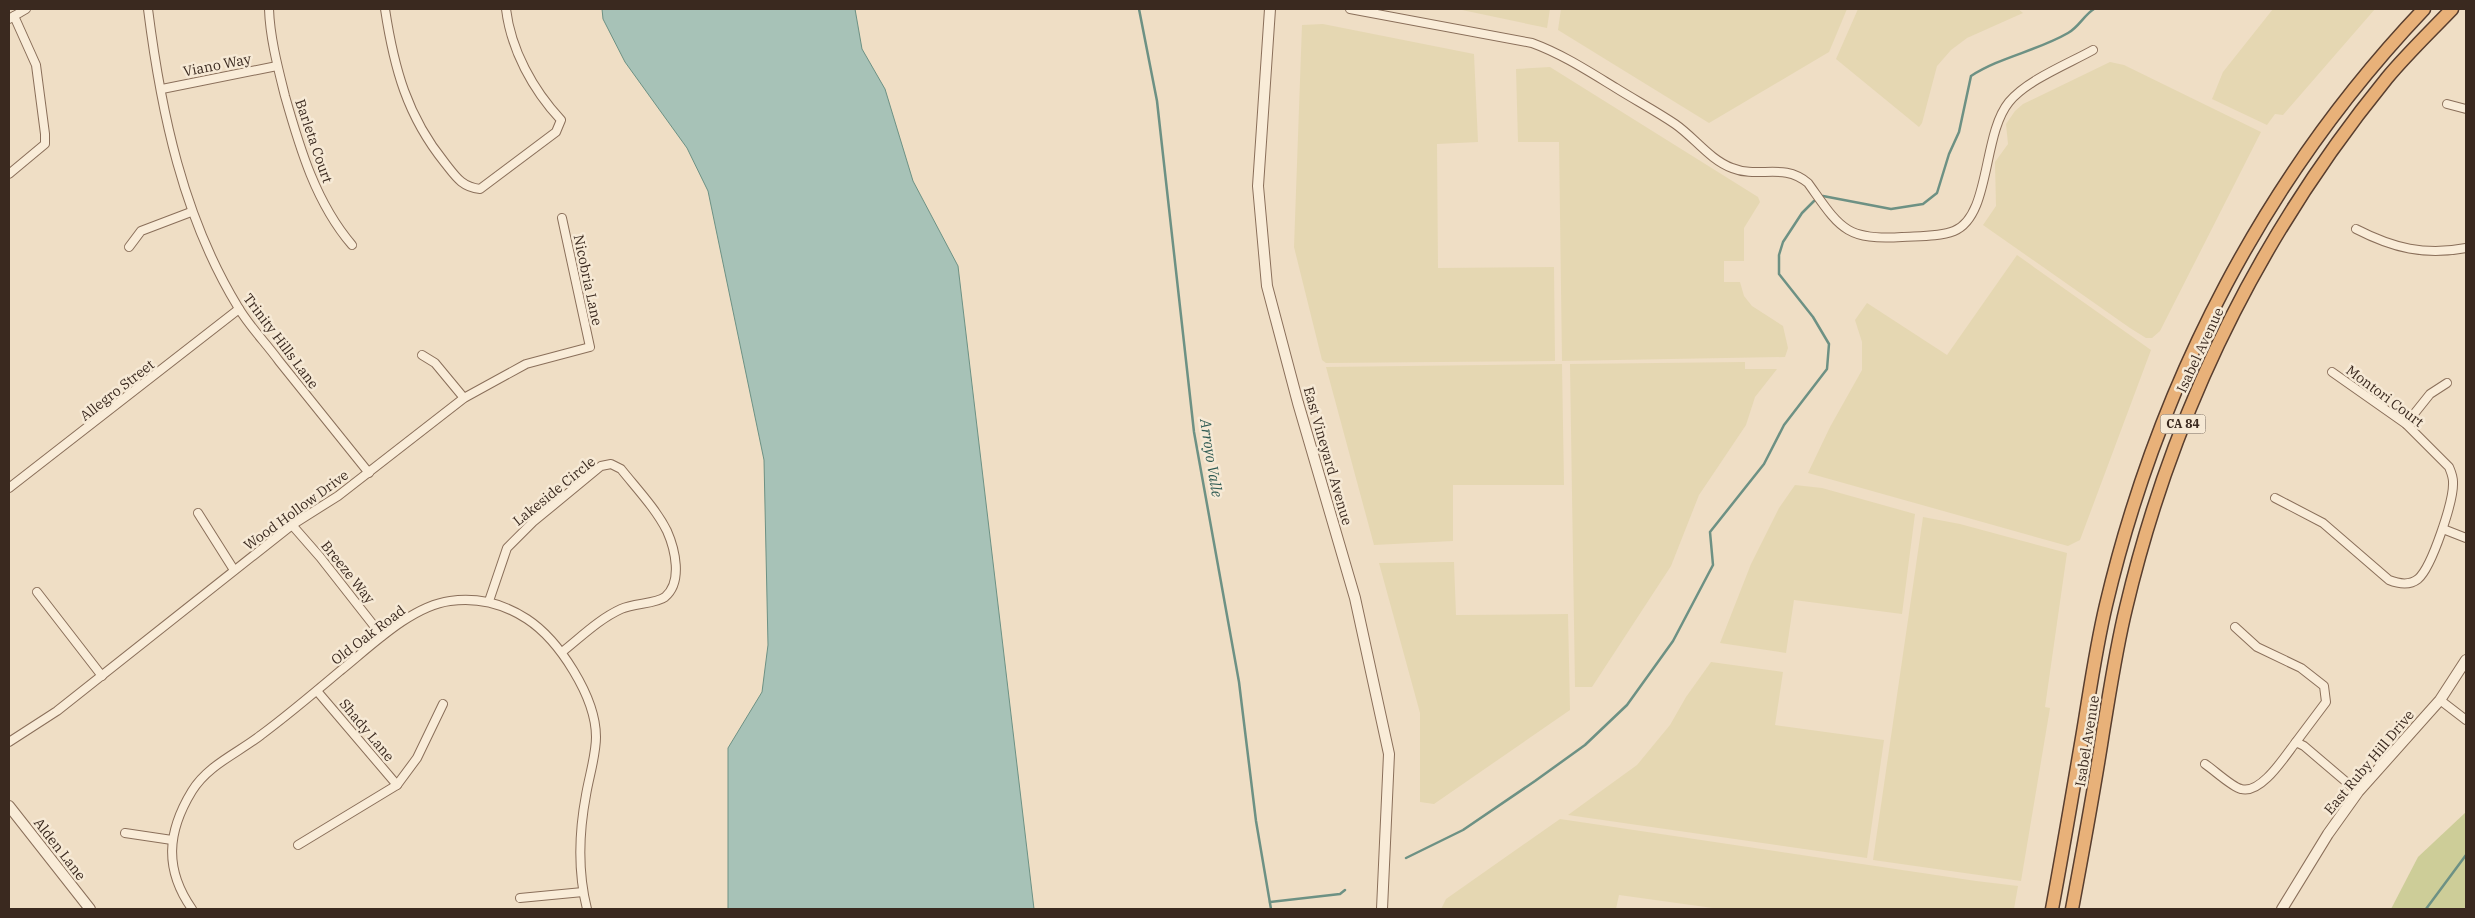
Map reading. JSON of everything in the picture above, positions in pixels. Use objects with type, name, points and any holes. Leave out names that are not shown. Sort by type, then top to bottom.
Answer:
[{"type":"highway","name":"Isabel Avenue","points":[[2052,909],[2106,607],[2131,512],[2166,414],[2213,308],[2248,242],[2282,188],[2306,152],[2371,66],[2424,9]]},
{"type":"highway","name":"Isabel Avenue","points":[[2072,909],[2125,611],[2157,495],[2213,353],[2265,252],[2304,191],[2387,79],[2452,9]]},
{"type":"street","points":[[9,174],[45,144],[36,65],[11,17],[26,9]]},
{"type":"street","name":"Trinity Hills Lane","points":[[148,9],[153,49],[173,150],[191,212],[205,248],[239,309],[369,473]]},
{"type":"street","name":"Barleta Court","points":[[269,9],[277,66],[311,178],[340,231],[352,246]]},
{"type":"street","points":[[385,9],[399,71],[415,121],[431,146],[461,183],[469,188],[480,189],[556,132],[561,120],[547,104],[516,51],[506,9]]},
{"type":"street","name":"East Vineyard Avenue","points":[[1270,9],[1258,186],[1268,286],[1298,403],[1355,598],[1389,754],[1382,909]]},
{"type":"street","points":[[1350,9],[1532,43],[1555,51],[1674,123],[1719,161],[1732,168],[1745,171],[1790,171],[1808,183],[1835,222],[1849,232],[1879,239],[1939,234],[1954,231],[1964,225],[1971,218],[1979,201],[1990,142],[1998,118],[2010,101],[2026,87],[2093,50]]},
{"type":"street","name":"Viano Way","points":[[162,88],[277,66]]},
{"type":"street","points":[[2447,104],[2466,109]]},
{"type":"street","points":[[129,247],[141,231],[191,212]]},
{"type":"street","name":"Nicobria Lane","points":[[562,218],[590,347]]},
{"type":"street","points":[[2356,229],[2375,239],[2405,249],[2433,251],[2466,248]]},
{"type":"street","name":"Allegro Street","points":[[9,488],[239,309]]},
{"type":"street","name":"Wood Hollow Drive","points":[[9,742],[57,711],[292,525],[369,473],[464,398],[526,364],[590,347]]},
{"type":"street","points":[[422,355],[435,363],[464,398]]},
{"type":"street","name":"Montori Court","points":[[2275,498],[2323,523],[2389,580],[2400,584],[2417,580],[2423,573],[2443,529],[2452,491],[2452,474],[2449,467],[2406,424],[2332,372]]},
{"type":"street","points":[[2406,424],[2430,394],[2447,383]]},
{"type":"street","name":"Lakeside Circle","points":[[489,601],[507,548],[533,522],[601,466],[612,464],[621,469],[667,532],[677,567],[673,584],[666,596],[655,601],[641,602],[622,608],[604,618],[562,652]]},
{"type":"street","points":[[198,513],[234,570]]},
{"type":"street","name":"Breeze Way","points":[[292,525],[320,556],[382,636]]},
{"type":"street","points":[[2443,529],[2466,538]]},
{"type":"street","points":[[38,592],[102,676]]},
{"type":"street","name":"Old Oak Road","points":[[192,909],[182,895],[173,873],[172,840],[180,814],[193,789],[223,760],[260,737],[382,636],[427,607],[450,601],[489,601],[528,620],[562,652],[592,714],[596,737],[581,834],[582,892],[587,909]]},
{"type":"street","points":[[2205,764],[2240,790],[2249,790],[2258,786],[2270,775],[2326,702],[2324,686],[2301,668],[2257,647],[2235,627]]},
{"type":"street","name":"East Ruby Hill Drive","points":[[2282,909],[2328,834],[2358,792],[2440,700],[2466,660]]},
{"type":"street","name":"Shady Lane","points":[[317,690],[397,785]]},
{"type":"street","points":[[2440,700],[2466,720]]},
{"type":"street","points":[[298,844],[397,785],[417,758],[443,704]]},
{"type":"street","points":[[2296,742],[2358,792]]},
{"type":"street","name":"Alden Lane","points":[[9,806],[90,909]]},
{"type":"street","points":[[125,833],[172,840]]},
{"type":"street","points":[[520,898],[582,892]]},
{"type":"shaded area","points":[[602,9],[855,9],[862,49],[885,89],[913,181],[958,266],[1034,909],[728,909],[728,748],[762,692],[768,645],[764,460],[708,191],[687,148],[625,62],[603,19]]},
{"type":"shaded area","points":[[1463,9],[1550,9],[1547,28]]},
{"type":"shaded area","points":[[1561,9],[1847,9],[1829,52],[1709,123],[1558,30]]},
{"type":"shaded area","points":[[1858,9],[2018,9],[2023,13],[1967,38],[1951,50],[1937,66],[1922,123],[1919,127],[1836,59]]},
{"type":"shaded area","points":[[2273,9],[2375,9],[2283,115],[2275,114],[2267,125],[2212,99],[2223,72]]},
{"type":"shaded area","points":[[1323,24],[1474,54],[1478,142],[1437,144],[1438,268],[1554,267],[1555,361],[1326,363],[1322,360],[1294,247],[1302,25]]},
{"type":"shaded area","points":[[2110,62],[2124,65],[2261,132],[2160,331],[2152,338],[2146,338],[2130,328],[1983,225],[1996,206],[1995,162],[2008,144],[2006,124],[2015,111],[2023,104]]},
{"type":"shaded area","points":[[1550,67],[1758,197],[1760,202],[1744,228],[1744,261],[1724,261],[1724,282],[1740,282],[1744,296],[1752,306],[1783,326],[1788,348],[1785,357],[1562,361],[1559,142],[1518,142],[1516,69]]},
{"type":"shaded area","points":[[2017,255],[2151,350],[2080,540],[2068,546],[1808,473],[1830,427],[1862,370],[1862,342],[1855,320],[1867,303],[1947,355]]},
{"type":"shaded area","points":[[1745,362],[1745,369],[1777,369],[1755,397],[1746,425],[1699,495],[1671,566],[1592,687],[1575,687],[1570,364]]},
{"type":"shaded area","points":[[1562,364],[1564,485],[1453,485],[1453,541],[1374,545],[1326,367]]},
{"type":"shaded area","points":[[1795,485],[1822,488],[1915,514],[1902,614],[1794,600],[1786,653],[1720,643],[1751,564],[1779,508]]},
{"type":"shaded area","points":[[1923,517],[1960,524],[2067,553],[2045,707],[2050,708],[2021,881],[1873,860]]},
{"type":"shaded area","points":[[1454,562],[1456,615],[1568,614],[1570,710],[1434,804],[1420,802],[1420,713],[1379,563]]},
{"type":"shaded area","points":[[1711,662],[1783,672],[1775,725],[1884,740],[1867,858],[1568,815],[1637,765],[1670,725],[1686,697]]},
{"type":"shaded area","points":[[1560,819],[2018,886],[2014,909],[1720,909],[1619,895],[1616,909],[1441,909],[1446,899]]},
{"type":"green space","points":[[2466,812],[2466,909],[2391,909],[2418,857]]},
{"type":"waterway","name":"Arroyo Valle","points":[[1139,9],[1157,101],[1194,432],[1239,682],[1256,821],[1271,909]]},
{"type":"waterway","points":[[1823,196],[1891,209],[1923,204],[1937,193],[1949,154],[1959,132],[1971,76],[1982,69],[2044,45],[2068,33],[2094,9]]},
{"type":"waterway","points":[[1406,858],[1463,830],[1585,745],[1627,705],[1673,641],[1713,565],[1710,532],[1764,464],[1784,425],[1827,369],[1829,344],[1813,317],[1779,274],[1779,255],[1783,242],[1802,213],[1814,201]]},
{"type":"waterway","points":[[2426,909],[2466,855]]},
{"type":"waterway","points":[[1270,902],[1340,894],[1345,890]]}]
